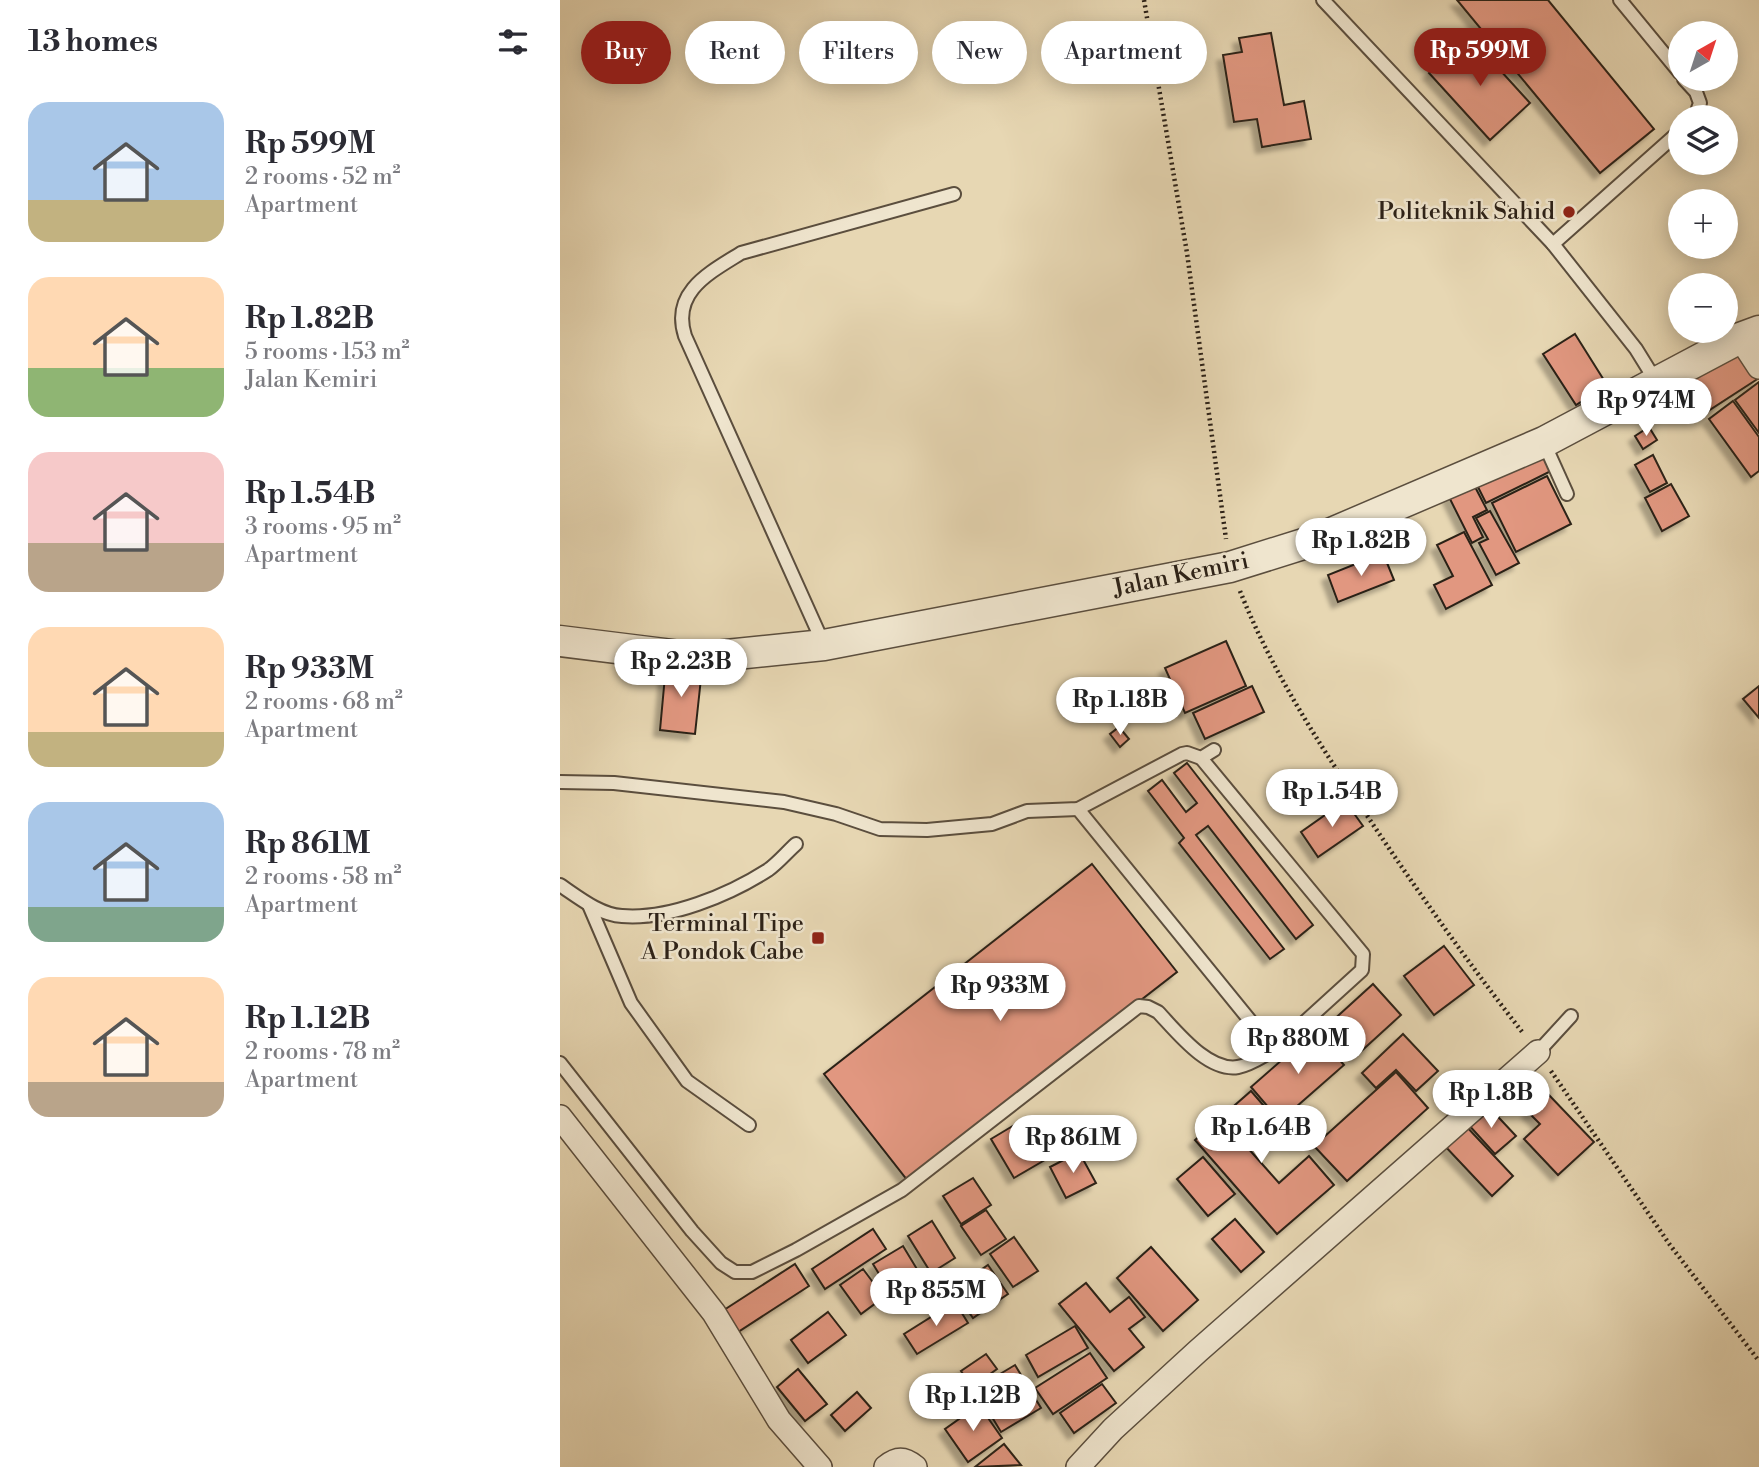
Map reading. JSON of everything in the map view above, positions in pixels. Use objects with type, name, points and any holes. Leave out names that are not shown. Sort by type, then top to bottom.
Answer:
[{"type":"street","name":"Jalan Kemiri","points":[[560,641],[697,658],[824,645],[1230,567],[1313,541],[1544,442],[1749,334]]},
{"type":"street","points":[[1749,334],[1759,367]]},
{"type":"street","points":[[1089,1463],[1113,1429],[1198,1351],[1538,1052]]},
{"type":"street","points":[[560,1117],[714,1312],[779,1420],[820,1467]]},
{"type":"street","points":[[886,1467],[894,1460],[901,1459],[915,1467]]},
{"type":"lane","points":[[1323,0],[1553,244],[1636,349],[1657,383]]},
{"type":"lane","points":[[1619,0],[1668,59]]},
{"type":"lane","points":[[1553,244],[1668,142]]},
{"type":"lane","points":[[824,645],[685,336],[681,322],[683,304],[702,279],[741,253],[954,194]]},
{"type":"lane","points":[[1544,442],[1567,494]]},
{"type":"lane","points":[[1201,758],[1214,750]]},
{"type":"lane","points":[[560,782],[614,783],[784,802],[892,831],[958,828],[992,824],[1027,811],[1078,810],[1187,753],[1201,758],[1363,954],[1362,970],[1274,1050],[1239,1067],[1213,1065],[1158,1012],[1139,1006],[902,1190],[752,1272],[735,1272],[721,1263],[692,1231],[560,1063]]},
{"type":"lane","points":[[1078,810],[1274,1050]]},
{"type":"lane","points":[[560,885],[589,905],[620,917],[677,912],[731,890],[771,869],[796,844]]},
{"type":"lane","points":[[589,905],[631,1003],[687,1081],[749,1125]]},
{"type":"lane","points":[[1538,1052],[1571,1016]]},
{"type":"path","points":[[1144,0],[1188,253],[1230,567],[1251,620],[1301,717],[1459,950],[1538,1052],[1670,1245],[1759,1361]]},
{"type":"building","points":[[1457,0],[1548,0],[1654,129],[1600,173]]},
{"type":"building","points":[[1271,33],[1284,105],[1304,101],[1311,139],[1262,147],[1257,119],[1234,122],[1223,55],[1242,52],[1239,38]]},
{"type":"building","points":[[1470,37],[1530,103],[1490,140],[1429,73]]},
{"type":"building","points":[[1575,334],[1607,385],[1576,405],[1543,354]]},
{"type":"building","points":[[1739,347],[1759,378],[1708,411],[1688,380]]},
{"type":"building","points":[[1759,382],[1759,433],[1735,400]]},
{"type":"building","points":[[1733,401],[1759,437],[1759,471],[1751,477],[1709,419]]},
{"type":"building","points":[[1649,427],[1657,440],[1643,449],[1635,436]]},
{"type":"building","points":[[1542,447],[1553,470],[1486,503],[1475,481]]},
{"type":"building","points":[[1653,455],[1667,483],[1650,492],[1635,465]]},
{"type":"building","points":[[1547,476],[1571,524],[1516,552],[1492,503]]},
{"type":"building","points":[[1473,483],[1487,510],[1473,517],[1483,537],[1472,543],[1448,495]]},
{"type":"building","points":[[1671,484],[1689,516],[1662,531],[1645,498]]},
{"type":"building","points":[[1490,511],[1519,563],[1496,575],[1479,543],[1488,539],[1476,518]]},
{"type":"building","points":[[1464,532],[1492,585],[1446,609],[1434,585],[1453,576],[1437,545]]},
{"type":"building","points":[[1383,553],[1394,580],[1338,602],[1328,575]]},
{"type":"building","points":[[1226,641],[1246,686],[1185,713],[1165,668]]},
{"type":"building","points":[[666,665],[702,669],[695,734],[660,730]]},
{"type":"building","points":[[1252,686],[1264,712],[1205,739],[1193,713]]},
{"type":"building","points":[[1759,686],[1759,718],[1743,699]]},
{"type":"building","points":[[1119,727],[1129,739],[1120,747],[1110,734]]},
{"type":"building","points":[[1187,763],[1313,925],[1296,939],[1208,826],[1196,835],[1284,949],[1270,959],[1179,843],[1184,838],[1148,791],[1162,780],[1186,812],[1197,803],[1174,773]]},
{"type":"building","points":[[1345,801],[1363,826],[1318,857],[1301,832]]},
{"type":"building","points":[[1092,864],[1177,972],[908,1181],[824,1074]]},
{"type":"building","points":[[1444,946],[1474,985],[1434,1015],[1404,976]]},
{"type":"building","points":[[1373,984],[1401,1015],[1357,1055],[1329,1024]]},
{"type":"building","points":[[1315,1031],[1344,1065],[1280,1121],[1251,1087]]},
{"type":"building","points":[[1403,1034],[1438,1071],[1416,1091],[1396,1070],[1376,1088],[1362,1073]]},
{"type":"building","points":[[1396,1072],[1428,1108],[1347,1181],[1314,1146]]},
{"type":"building","points":[[1251,1091],[1277,1121],[1247,1147],[1279,1183],[1309,1156],[1334,1185],[1277,1234],[1195,1140]]},
{"type":"building","points":[[1548,1094],[1594,1142],[1558,1175],[1524,1139],[1540,1124],[1528,1112]]},
{"type":"building","points":[[1487,1105],[1516,1136],[1495,1154],[1467,1123]]},
{"type":"building","points":[[1026,1118],[1050,1157],[1014,1178],[991,1139]]},
{"type":"building","points":[[1464,1124],[1513,1176],[1492,1196],[1443,1144]]},
{"type":"building","points":[[1079,1152],[1096,1183],[1066,1198],[1050,1167]]},
{"type":"building","points":[[1203,1157],[1235,1194],[1208,1216],[1177,1179]]},
{"type":"building","points":[[973,1178],[991,1205],[961,1224],[943,1196]]},
{"type":"building","points":[[986,1210],[1006,1239],[981,1255],[961,1226]]},
{"type":"building","points":[[1235,1219],[1264,1252],[1241,1272],[1212,1239]]},
{"type":"building","points":[[932,1221],[955,1258],[931,1273],[908,1236]]},
{"type":"building","points":[[873,1229],[886,1249],[825,1289],[812,1269]]},
{"type":"building","points":[[1014,1237],[1038,1271],[1013,1287],[990,1254]]},
{"type":"building","points":[[903,1246],[926,1284],[896,1302],[873,1264]]},
{"type":"building","points":[[1151,1247],[1198,1300],[1163,1331],[1117,1278]]},
{"type":"building","points":[[795,1264],[809,1286],[738,1332],[724,1310]]},
{"type":"building","points":[[988,1265],[1008,1294],[973,1318],[953,1289]]},
{"type":"building","points":[[863,1269],[884,1297],[861,1314],[840,1285]]},
{"type":"building","points":[[943,1279],[956,1298],[940,1309],[927,1290]]},
{"type":"building","points":[[1086,1283],[1110,1312],[1129,1297],[1145,1317],[1129,1329],[1144,1347],[1114,1371],[1059,1304]]},
{"type":"building","points":[[955,1302],[968,1323],[917,1354],[904,1334]]},
{"type":"building","points":[[828,1312],[846,1335],[808,1363],[791,1340]]},
{"type":"building","points":[[1075,1326],[1088,1348],[1038,1377],[1026,1355]]},
{"type":"building","points":[[1090,1353],[1107,1378],[1053,1414],[1035,1388]]},
{"type":"building","points":[[986,1354],[997,1369],[972,1387],[961,1371]]},
{"type":"building","points":[[1015,1365],[1041,1408],[1001,1432],[975,1389]]},
{"type":"building","points":[[798,1369],[827,1404],[805,1421],[777,1387]]},
{"type":"building","points":[[1102,1384],[1116,1403],[1074,1433],[1060,1413]]},
{"type":"building","points":[[857,1392],[871,1408],[845,1431],[831,1415]]},
{"type":"building","points":[[979,1405],[1002,1438],[968,1462],[945,1429]]},
{"type":"building","points":[[1004,1444],[1021,1465],[975,1467]]},
{"type":"place","name":"Politeknik Sahid","points":[[1569,212]]},
{"type":"place","name":"Terminal Tipe A Pondok Cabe","points":[[818,938]]}]
